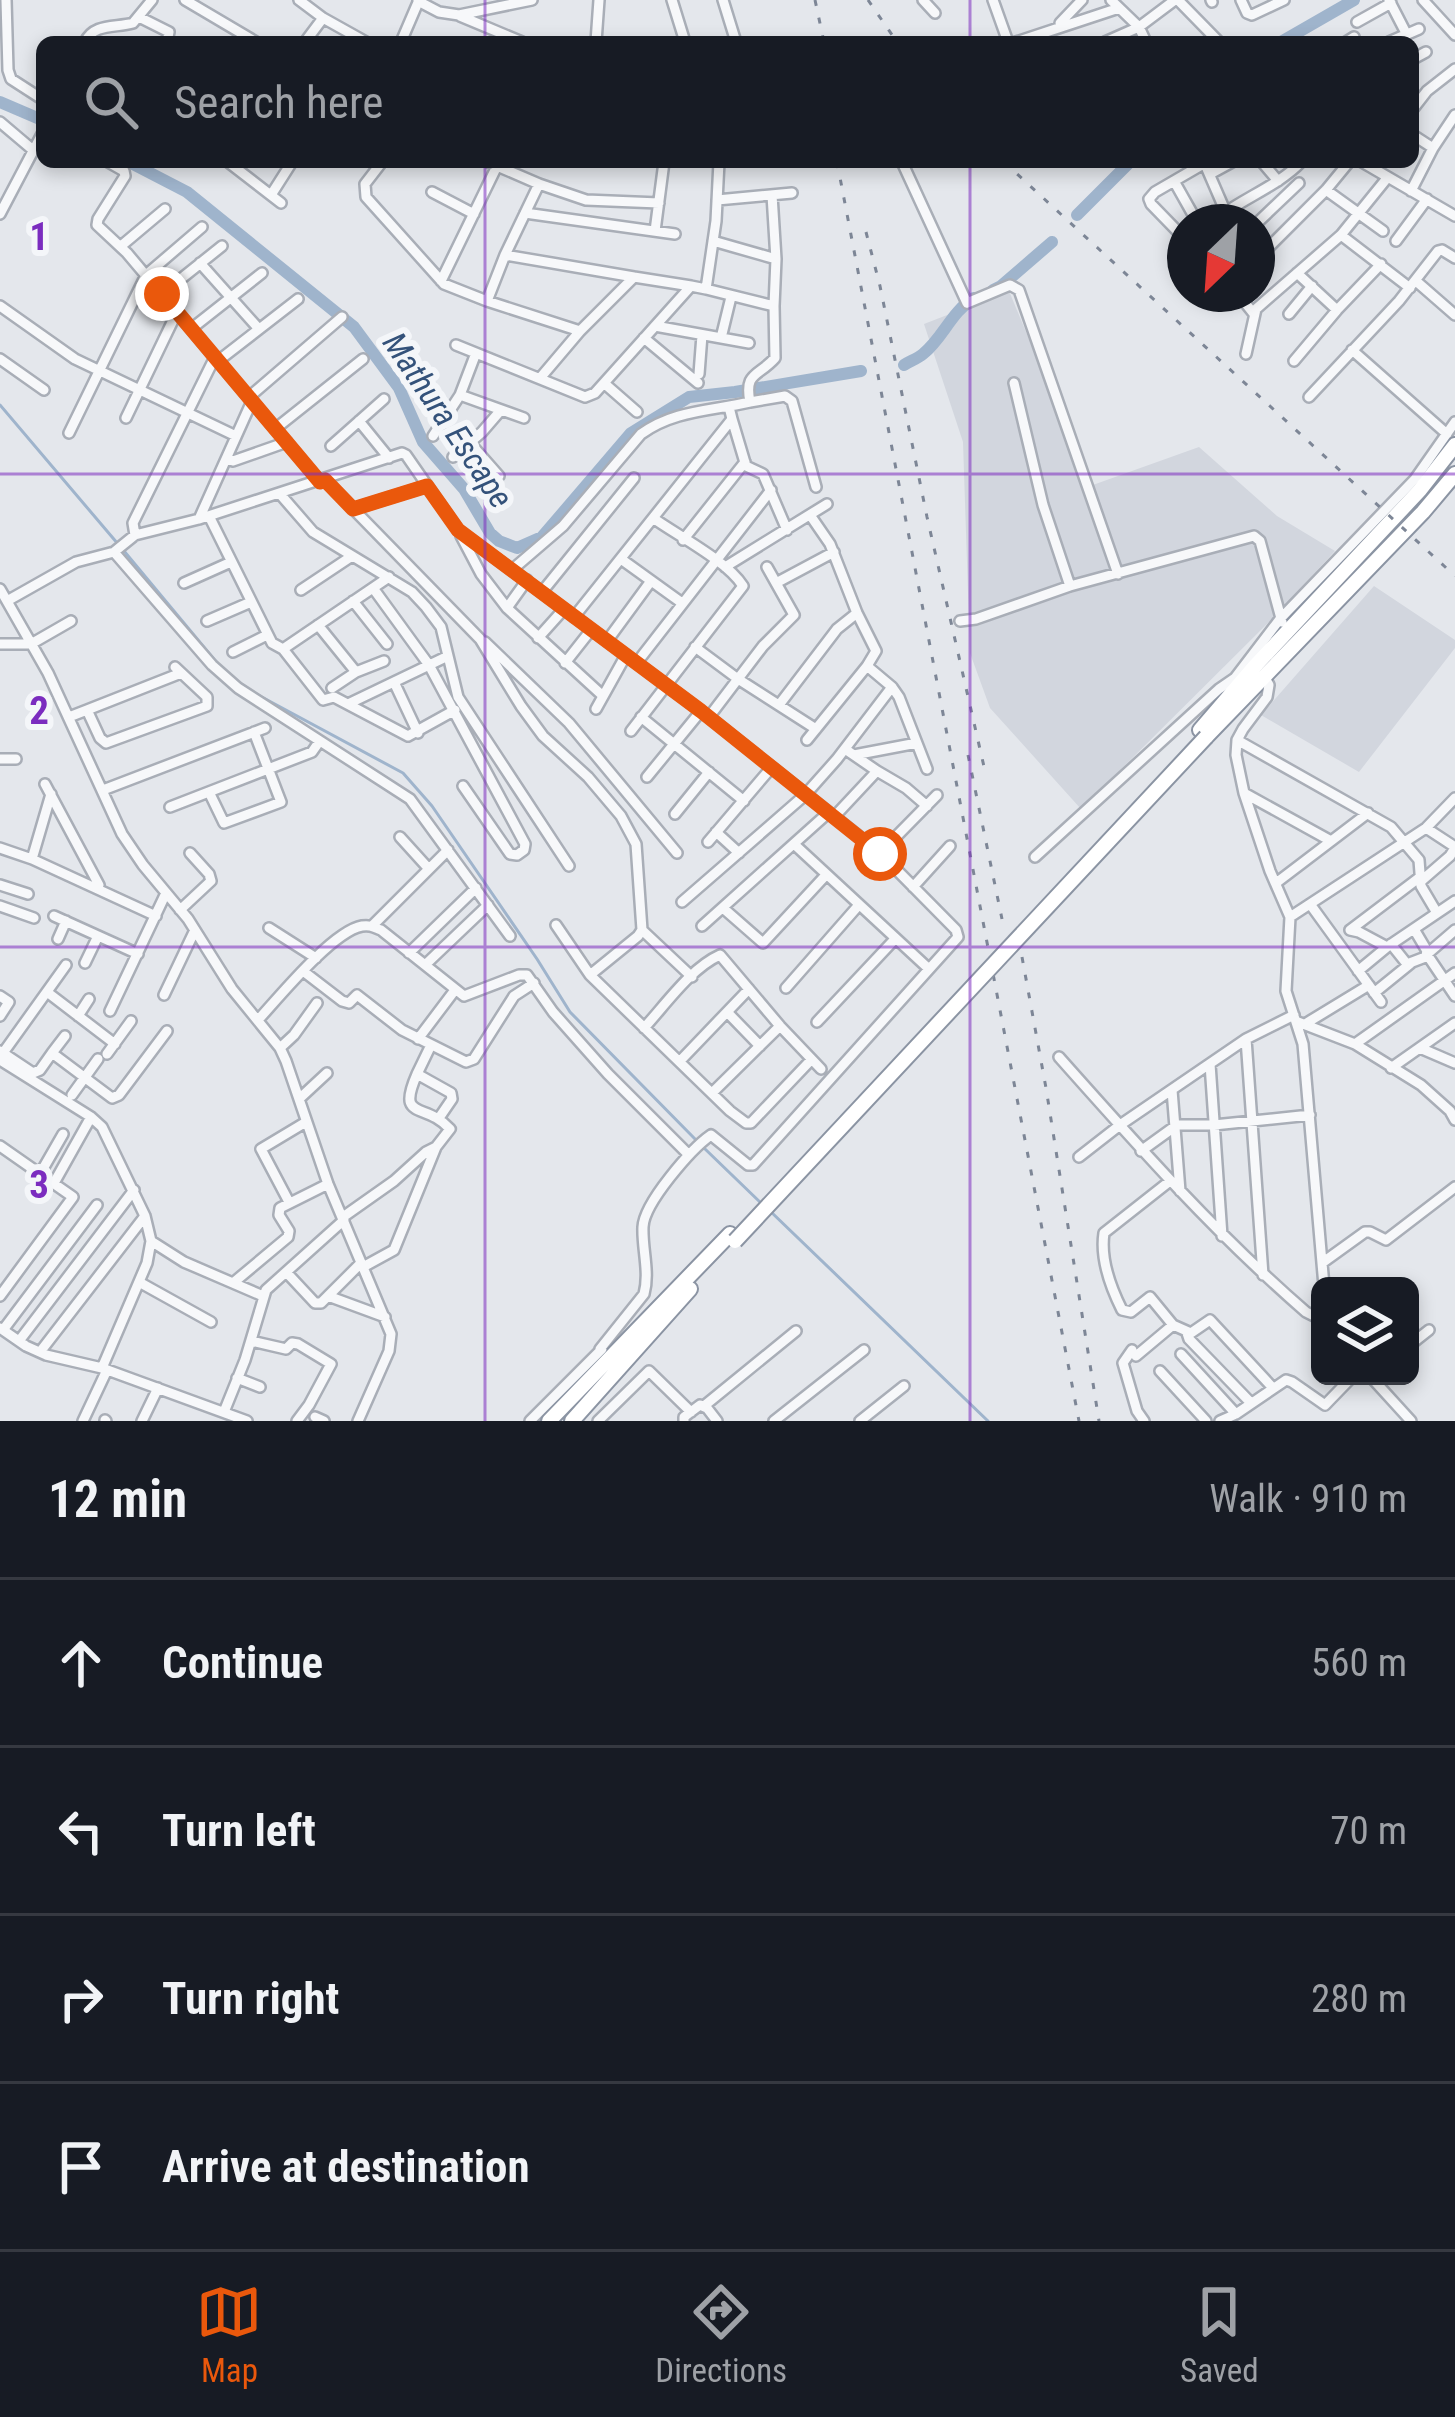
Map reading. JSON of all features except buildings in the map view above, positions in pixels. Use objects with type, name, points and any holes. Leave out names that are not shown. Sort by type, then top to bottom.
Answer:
[{"type":"highway","points":[[1203,734],[1284,625],[1420,490],[1451,439]]},
{"type":"highway","points":[[572,1421],[732,1238],[1203,734],[1455,474]]},
{"type":"highway","points":[[549,1421],[732,1238]]},
{"type":"street","points":[[88,36],[99,28],[124,26],[140,17],[152,0]]},
{"type":"street","points":[[185,0],[246,36]]},
{"type":"street","points":[[299,0],[355,36]]},
{"type":"street","points":[[459,15],[532,0]]},
{"type":"street","points":[[596,36],[599,0]]},
{"type":"street","points":[[672,0],[683,36]]},
{"type":"street","points":[[723,0],[734,36]]},
{"type":"street","points":[[923,0],[935,13]]},
{"type":"street","points":[[994,0],[1009,36]]},
{"type":"street","points":[[1056,27],[1082,0]]},
{"type":"street","points":[[1119,36],[1177,0],[1213,36]]},
{"type":"street","points":[[1241,0],[1252,15],[1280,1]]},
{"type":"street","points":[[1399,15],[1420,0],[1454,32]]},
{"type":"street","points":[[4,1],[3,37],[11,79],[36,95]]},
{"type":"street","points":[[403,36],[418,1],[508,36]]},
{"type":"street","points":[[1357,22],[1390,2],[1406,33]]},
{"type":"street","points":[[1030,36],[1115,4],[1143,36]]},
{"type":"street","points":[[140,17],[169,32],[168,36]]},
{"type":"street","points":[[310,36],[323,18]]},
{"type":"street","points":[[1401,36],[1419,29]]},
{"type":"street","points":[[1419,56],[1426,52]]},
{"type":"street","points":[[1419,101],[1455,69]]},
{"type":"street","points":[[1412,191],[1453,120]]},
{"type":"street","points":[[0,122],[33,150]]},
{"type":"street","points":[[1419,139],[1433,148]]},
{"type":"street","points":[[0,214],[36,145]]},
{"type":"street","points":[[119,168],[125,176],[98,225],[322,481],[562,716],[677,854]]},
{"type":"street","points":[[236,168],[281,203]]},
{"type":"street","points":[[271,195],[288,168]]},
{"type":"street","points":[[377,168],[365,184],[367,197],[441,280],[459,291],[580,331]]},
{"type":"street","points":[[441,280],[491,168]]},
{"type":"street","points":[[501,168],[586,200],[659,202]]},
{"type":"street","points":[[655,231],[663,168]]},
{"type":"street","points":[[706,290],[719,168]]},
{"type":"street","points":[[905,168],[967,302],[1010,285],[1019,290],[1118,574]]},
{"type":"street","points":[[1167,220],[1149,201],[1155,192],[1202,168]]},
{"type":"street","points":[[1207,168],[1222,204]]},
{"type":"street","points":[[1267,168],[1278,181]]},
{"type":"street","points":[[1246,204],[1295,168]]},
{"type":"street","points":[[1275,241],[1344,168]]},
{"type":"street","points":[[1372,168],[1455,217]]},
{"type":"street","points":[[1275,294],[1341,235],[1388,177]]},
{"type":"street","points":[[1174,181],[1187,204]]},
{"type":"street","points":[[1275,206],[1299,183]]},
{"type":"street","points":[[487,301],[539,184]]},
{"type":"street","points":[[1326,190],[1383,231]]},
{"type":"street","points":[[432,192],[474,214]]},
{"type":"street","points":[[717,200],[792,193]]},
{"type":"street","points":[[749,395],[749,379],[775,358],[772,195]]},
{"type":"street","points":[[1396,242],[1427,200]]},
{"type":"street","points":[[121,246],[165,209]]},
{"type":"street","points":[[525,213],[675,234]]},
{"type":"street","points":[[69,433],[146,275],[202,227]]},
{"type":"street","points":[[1341,235],[1450,311],[1455,296]]},
{"type":"street","points":[[713,242],[776,259]]},
{"type":"street","points":[[162,294],[222,246]]},
{"type":"street","points":[[1310,397],[1440,249],[1455,258]]},
{"type":"street","points":[[505,255],[691,286],[774,306]]},
{"type":"street","points":[[200,263],[260,328]]},
{"type":"street","points":[[1294,361],[1381,264]]},
{"type":"street","points":[[191,329],[262,273]]},
{"type":"street","points":[[1298,273],[1336,310]]},
{"type":"street","points":[[541,377],[634,277]]},
{"type":"street","points":[[456,345],[585,397],[596,393],[691,286]]},
{"type":"street","points":[[1289,314],[1312,286]]},
{"type":"street","points":[[721,338],[731,297]]},
{"type":"street","points":[[132,536],[134,523],[216,359],[298,299]]},
{"type":"street","points":[[0,306],[75,359],[236,436]]},
{"type":"street","points":[[126,418],[177,312]]},
{"type":"street","points":[[1246,354],[1256,312]]},
{"type":"street","points":[[204,518],[250,399],[342,317]]},
{"type":"street","points":[[655,326],[749,343]]},
{"type":"street","points":[[644,338],[699,379],[702,335]]},
{"type":"street","points":[[1352,350],[1451,439],[1455,422]]},
{"type":"street","points":[[433,436],[460,395],[476,353]]},
{"type":"street","points":[[0,359],[44,390]]},
{"type":"street","points":[[275,429],[363,359]]},
{"type":"street","points":[[604,383],[637,412]]},
{"type":"street","points":[[1014,383],[1043,505],[1070,586]]},
{"type":"street","points":[[460,395],[524,418]]},
{"type":"street","points":[[513,569],[562,526],[641,434],[682,413],[729,406],[749,395],[785,396],[792,401],[816,487]]},
{"type":"street","points":[[331,446],[384,399]]},
{"type":"street","points":[[729,406],[747,469],[761,471],[787,530]]},
{"type":"street","points":[[453,457],[501,410]]},
{"type":"street","points":[[574,617],[732,419]]},
{"type":"street","points":[[358,421],[389,458]]},
{"type":"street","points":[[226,459],[287,442]]},
{"type":"street","points":[[406,455],[417,442]]},
{"type":"street","points":[[470,443],[499,476]]},
{"type":"street","points":[[7,601],[76,562],[116,550],[132,536],[204,518],[402,453],[458,530],[506,608],[604,696]]},
{"type":"street","points":[[683,540],[745,462]]},
{"type":"street","points":[[542,592],[634,478]]},
{"type":"street","points":[[353,509],[427,486]]},
{"type":"street","points":[[642,656],[682,603],[720,564],[771,490]]},
{"type":"street","points":[[280,494],[313,532],[420,598],[436,620],[458,697],[569,866]]},
{"type":"street","points":[[720,564],[827,504]]},
{"type":"street","points":[[807,740],[875,655],[826,536],[810,515]]},
{"type":"street","points":[[204,518],[272,643],[283,649],[322,700],[334,697],[412,736],[455,710]]},
{"type":"street","points":[[631,731],[743,586],[720,564],[653,518]]},
{"type":"street","points":[[458,530],[705,714],[880,854],[958,934],[753,1165],[716,1137],[700,1144]]},
{"type":"street","points":[[960,621],[1254,536],[1260,541],[1284,625],[1235,678],[1035,857]]},
{"type":"street","points":[[116,550],[224,677],[263,707],[410,799],[510,936]]},
{"type":"street","points":[[776,583],[833,552]]},
{"type":"street","points":[[301,590],[352,556]]},
{"type":"street","points":[[621,560],[682,603]]},
{"type":"street","points":[[184,583],[231,562]]},
{"type":"street","points":[[647,777],[794,615],[767,567]]},
{"type":"street","points":[[283,649],[389,577]]},
{"type":"street","points":[[506,608],[527,580]]},
{"type":"street","points":[[607,641],[651,581]]},
{"type":"street","points":[[373,588],[455,710],[525,844],[517,855],[510,854],[467,791],[491,781]]},
{"type":"street","points":[[0,589],[69,717],[122,834],[280,1048],[391,1343],[358,1421]]},
{"type":"street","points":[[353,601],[387,644]]},
{"type":"street","points":[[207,621],[251,602]]},
{"type":"street","points":[[538,638],[564,609]]},
{"type":"street","points":[[779,705],[836,629],[857,613]]},
{"type":"street","points":[[0,644],[32,644],[71,621]]},
{"type":"street","points":[[318,625],[356,672]]},
{"type":"street","points":[[565,663],[591,630]]},
{"type":"street","points":[[233,652],[267,635]]},
{"type":"street","points":[[480,639],[520,706],[588,777],[632,834],[642,930],[590,975]]},
{"type":"street","points":[[695,647],[816,729]]},
{"type":"street","points":[[348,704],[448,656]]},
{"type":"street","points":[[596,709],[626,656]]},
{"type":"street","points":[[332,688],[384,661]]},
{"type":"street","points":[[867,666],[899,697],[927,769]]},
{"type":"street","points":[[69,717],[178,670],[207,697],[207,706],[106,743],[88,710]]},
{"type":"street","points":[[1264,676],[1269,685],[1267,697],[1237,740],[1236,755],[1244,793],[1290,917],[1286,991],[1303,1044],[1323,1277]]},
{"type":"street","points":[[394,682],[418,733]]},
{"type":"street","points":[[682,902],[850,752],[892,687]]},
{"type":"street","points":[[544,736],[562,716]]},
{"type":"street","points":[[641,717],[744,801]]},
{"type":"street","points":[[103,790],[260,730],[281,802],[228,824],[221,820],[209,792]]},
{"type":"street","points":[[1237,740],[1391,827],[1419,860],[1420,880],[1438,913]]},
{"type":"street","points":[[170,807],[312,752],[320,742]]},
{"type":"street","points":[[850,752],[917,743]]},
{"type":"street","points":[[850,752],[927,806]]},
{"type":"street","points":[[0,774],[1,759],[16,758]]},
{"type":"street","points":[[708,842],[771,768]]},
{"type":"street","points":[[702,926],[877,771]]},
{"type":"street","points":[[675,814],[709,772]]},
{"type":"street","points":[[32,859],[48,789],[100,888]]},
{"type":"street","points":[[1244,793],[1331,841]]},
{"type":"street","points":[[880,854],[938,795]]},
{"type":"street","points":[[1290,917],[1426,828],[1455,797]]},
{"type":"street","points":[[1276,883],[1368,813]]},
{"type":"street","points":[[1335,939],[1450,856],[1455,847],[1426,828]]},
{"type":"street","points":[[716,832],[739,853]]},
{"type":"street","points":[[400,837],[429,868]]},
{"type":"street","points":[[795,845],[929,969]]},
{"type":"street","points":[[913,886],[950,846]]},
{"type":"street","points":[[0,848],[156,916]]},
{"type":"street","points":[[372,926],[448,850]]},
{"type":"street","points":[[180,910],[211,880],[190,853]]},
{"type":"street","points":[[723,908],[763,943],[826,875]]},
{"type":"street","points":[[0,885],[28,894]]},
{"type":"street","points":[[409,953],[476,888]]},
{"type":"street","points":[[110,1011],[166,893]]},
{"type":"street","points":[[1358,971],[1455,901]]},
{"type":"street","points":[[1310,904],[1375,994]]},
{"type":"street","points":[[424,965],[488,905]]},
{"type":"street","points":[[0,906],[34,918]]},
{"type":"street","points":[[786,988],[858,906]]},
{"type":"street","points":[[54,916],[138,953]]},
{"type":"street","points":[[58,939],[66,921]]},
{"type":"street","points":[[556,925],[590,975],[730,1112],[751,1123],[811,1060]]},
{"type":"street","points":[[258,1020],[316,958],[356,928],[372,926],[464,996],[527,975],[608,1074],[700,1144]]},
{"type":"street","points":[[268,928],[316,958]]},
{"type":"street","points":[[1414,929],[1455,996]]},
{"type":"street","points":[[164,995],[195,930]]},
{"type":"street","points":[[642,930],[692,977]]},
{"type":"street","points":[[1350,930],[1389,946],[1405,963],[1411,963]]},
{"type":"street","points":[[1079,1157],[1246,1039],[1375,994],[1455,930]]},
{"type":"street","points":[[85,963],[98,936]]},
{"type":"street","points":[[817,1022],[895,939]]},
{"type":"street","points":[[644,1028],[719,955],[821,1070]]},
{"type":"street","points":[[1,1055],[66,965]]},
{"type":"street","points":[[303,971],[346,1003],[359,996],[418,1039],[466,1062],[474,1059],[514,997],[534,983]]},
{"type":"street","points":[[1354,1044],[1455,973]]},
{"type":"street","points":[[680,1061],[749,989]]},
{"type":"street","points":[[418,1039],[455,990]]},
{"type":"street","points":[[47,992],[80,1022],[115,1044]]},
{"type":"street","points":[[0,996],[9,1002],[0,1016]]},
{"type":"street","points":[[80,1022],[89,999]]},
{"type":"street","points":[[280,1048],[317,1003]]},
{"type":"street","points":[[727,1012],[760,1046]]},
{"type":"street","points":[[1299,1020],[1354,1044],[1427,1089],[1453,1114]]},
{"type":"street","points":[[72,1095],[131,1021]]},
{"type":"street","points":[[1391,1068],[1455,1023]]},
{"type":"street","points":[[712,1093],[780,1026]]},
{"type":"street","points":[[52,1053],[106,1096],[116,1097],[167,1031]]},
{"type":"street","points":[[1,1055],[33,1073],[65,1036]]},
{"type":"street","points":[[1246,1039],[1263,1275]]},
{"type":"street","points":[[286,1272],[320,1303],[362,1265],[388,1255],[398,1243],[436,1147],[450,1129],[407,1100],[431,1046]]},
{"type":"street","points":[[1420,1048],[1455,1063]]},
{"type":"street","points":[[1,1055],[92,1117],[105,1132],[146,1216],[151,1241],[148,1263],[83,1421]]},
{"type":"street","points":[[1059,1058],[1222,1235],[1311,1314]]},
{"type":"street","points":[[1210,1064],[1222,1235]]},
{"type":"street","points":[[299,1099],[327,1073]]},
{"type":"street","points":[[417,1074],[451,1093],[452,1100],[439,1118]]},
{"type":"street","points":[[1172,1090],[1180,1191]]},
{"type":"street","points":[[530,1421],[600,1349],[644,1294],[644,1218],[730,1112]]},
{"type":"street","points":[[1142,1151],[1177,1125],[1310,1115]]},
{"type":"street","points":[[55,1183],[92,1117]]},
{"type":"street","points":[[289,1202],[261,1149],[306,1122]]},
{"type":"street","points":[[40,1174],[63,1134]]},
{"type":"street","points":[[218,1414],[237,1378],[262,1296],[271,1284],[343,1218],[436,1147]]},
{"type":"street","points":[[0,1162],[4,1149],[70,1193],[72,1201],[0,1296]]},
{"type":"street","points":[[1170,1181],[1104,1233],[1107,1276],[1122,1310],[1131,1312],[1150,1298],[1251,1403]]},
{"type":"street","points":[[233,1283],[287,1237],[289,1231],[279,1211],[328,1184]]},
{"type":"street","points":[[1322,1262],[1365,1232],[1386,1240],[1455,1188]]},
{"type":"street","points":[[19,1341],[134,1190]]},
{"type":"street","points":[[98,1205],[1,1329],[40,1352],[104,1369],[218,1414],[248,1421]]},
{"type":"street","points":[[40,1352],[146,1216]]},
{"type":"street","points":[[151,1241],[184,1262],[262,1296]]},
{"type":"street","points":[[139,1282],[211,1322]]},
{"type":"street","points":[[328,1296],[385,1317]]},
{"type":"street","points":[[1187,1333],[1211,1321],[1273,1388]]},
{"type":"street","points":[[1144,1421],[1124,1364],[1173,1325]]},
{"type":"street","points":[[1419,1338],[1429,1330]]},
{"type":"street","points":[[598,1421],[649,1371],[687,1417],[796,1331]]},
{"type":"street","points":[[251,1341],[286,1348],[298,1343],[331,1364],[297,1421]]},
{"type":"street","points":[[600,1349],[626,1342]]},
{"type":"street","points":[[774,1421],[864,1350]]},
{"type":"street","points":[[1181,1354],[1236,1414]]},
{"type":"street","points":[[1160,1371],[1205,1421]]},
{"type":"street","points":[[237,1378],[260,1387]]},
{"type":"street","points":[[1222,1421],[1290,1380],[1325,1405],[1344,1385]]},
{"type":"street","points":[[1379,1385],[1412,1421]]},
{"type":"street","points":[[863,1420],[904,1386]]},
{"type":"street","points":[[142,1421],[158,1388]]},
{"type":"street","points":[[704,1406],[718,1421]]},
{"type":"shaded area","points":[[1009,291],[1090,486],[1199,447],[1277,516],[1335,551],[1081,809],[990,708],[970,653],[963,442],[924,324]]},
{"type":"shaded area","points":[[1374,586],[1455,640],[1455,648],[1359,772],[1261,715]]},
{"type":"waterway","name":"Mathura Escape","points":[[1291,36],[1354,0]]},
{"type":"waterway","name":"Mathura Escape","points":[[0,102],[36,117]]},
{"type":"waterway","name":"Mathura Escape","points":[[141,168],[187,192],[354,327],[399,388],[423,442],[464,489],[490,533],[517,548],[542,537],[631,433],[689,397],[861,371]]},
{"type":"waterway","name":"Mathura Escape","points":[[1077,215],[1124,168]]},
{"type":"waterway","name":"Mathura Escape","points":[[993,290],[1052,242]]},
{"type":"waterway","name":"Mathura Escape","points":[[904,365],[930,348],[974,298]]},
{"type":"waterway","points":[[0,405],[118,544]]},
{"type":"waterway","points":[[124,551],[218,664]]},
{"type":"waterway","points":[[258,695],[403,773],[432,806],[570,1012],[697,1141]]},
{"type":"waterway","points":[[704,1148],[762,1204]]},
{"type":"waterway","points":[[769,1210],[988,1421]]},
{"type":"railway","points":[[815,0],[823,36]]},
{"type":"railway","points":[[868,0],[893,36]]},
{"type":"railway","points":[[838,168],[1079,1421]]},
{"type":"railway","points":[[1011,168],[1455,576]]},
{"type":"railway","points":[[866,232],[985,771]]},
{"type":"railway","points":[[968,755],[1002,919]]},
{"type":"railway","points":[[1022,957],[1099,1421]]},
{"type":"route","points":[[162,294],[320,482],[325,480],[353,509],[427,486],[458,530],[701,711],[880,854]]}]
